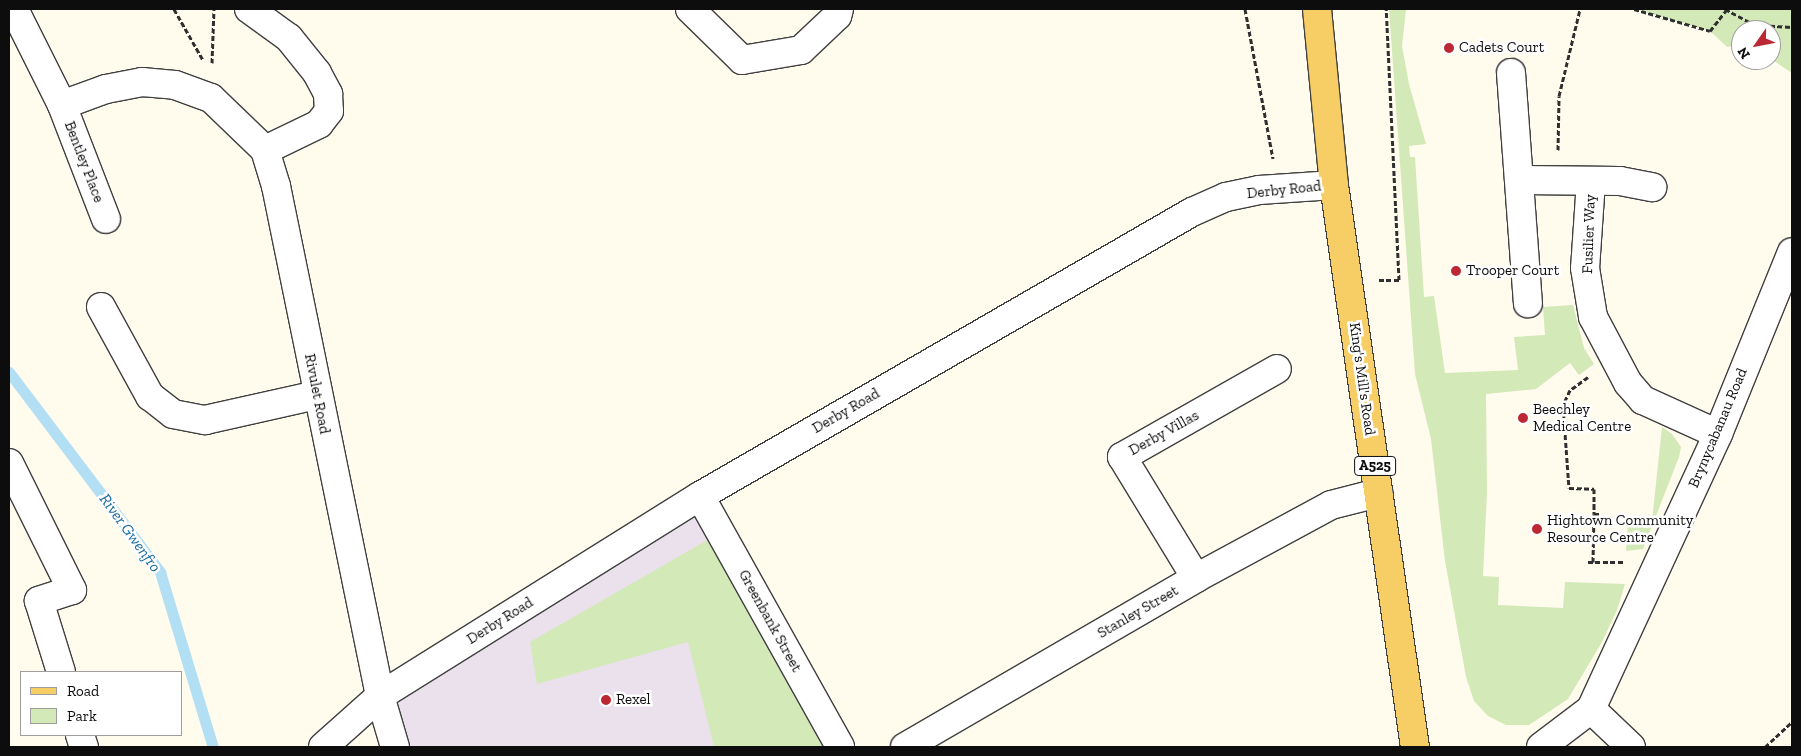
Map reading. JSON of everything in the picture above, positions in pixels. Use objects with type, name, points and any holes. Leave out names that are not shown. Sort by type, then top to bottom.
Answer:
[{"type":"main road","name":"King's Mill's Road","points":[[1317,9],[1334,185],[1415,747]]},
{"type":"street","name":"Bentley Place","points":[[14,9],[62,105],[106,219]]},
{"type":"street","points":[[249,9],[289,38],[317,73],[328,94],[329,111],[319,124],[265,150]]},
{"type":"street","points":[[690,9],[742,60],[801,50],[837,16],[839,9]]},
{"type":"street","points":[[1512,73],[1528,303]]},
{"type":"street","name":"Bentley Place","points":[[62,105],[142,82],[175,84]]},
{"type":"street","name":"Rivulet Road","points":[[175,84],[211,87],[265,150],[276,186],[317,396],[380,696],[395,747]]},
{"type":"street","name":"Fusilier Way","points":[[1520,180],[1620,180],[1652,188]]},
{"type":"street","name":"Fusilier Way","points":[[1591,181],[1585,268],[1593,317],[1628,383],[1643,400],[1718,434]]},
{"type":"street","name":"Derby Road","points":[[323,747],[380,696],[700,496],[1192,212],[1226,198],[1279,189],[1334,185]]},
{"type":"street","name":"Brynycabanau Road","points":[[1541,747],[1591,709],[1718,434],[1790,263]]},
{"type":"street","points":[[101,307],[150,396],[173,414],[205,420],[317,396]]},
{"type":"street","name":"Derby Villas","points":[[1196,578],[1122,457],[1277,369]]},
{"type":"street","points":[[9,463],[72,590],[39,601],[61,671]]},
{"type":"street","name":"Stanley Street","points":[[905,747],[1196,578],[1331,505],[1378,493]]},
{"type":"street","name":"Greenbank Street","points":[[700,496],[840,747]]},
{"type":"street","points":[[1591,709],[1631,747]]},
{"type":"path","points":[[174,9],[211,87]]},
{"type":"path","points":[[211,87],[214,9]]},
{"type":"path","points":[[1246,9],[1279,189]]},
{"type":"path","points":[[1386,9],[1399,280]]},
{"type":"path","points":[[1557,180],[1559,96],[1580,9]]},
{"type":"path","points":[[1634,9],[1710,31],[1726,9],[1756,25],[1792,27]]},
{"type":"path","points":[[1593,562],[1594,489],[1569,488],[1564,443],[1565,396],[1614,357]]},
{"type":"path","points":[[1594,514],[1602,514]]},
{"type":"path","points":[[1765,747],[1792,722]]},
{"type":"shaded area","points":[[700,496],[840,747],[395,747],[380,696]]},
{"type":"green space","points":[[1389,9],[1406,9],[1402,46],[1409,84],[1426,144],[1409,146],[1410,157],[1415,157],[1424,297],[1434,296],[1445,373],[1518,370],[1514,337],[1545,335],[1543,307],[1573,305],[1584,348],[1594,364],[1579,375],[1570,363],[1536,389],[1486,394],[1487,492],[1483,576],[1499,577],[1498,605],[1563,608],[1565,582],[1625,584],[1617,610],[1602,642],[1568,699],[1529,725],[1506,725],[1488,716],[1474,701],[1466,677],[1445,561],[1431,439],[1415,374]]},
{"type":"green space","points":[[1634,9],[1792,9],[1792,73],[1781,66],[1781,20],[1731,20],[1731,46],[1727,47],[1710,31]]},
{"type":"green space","points":[[1662,427],[1672,434],[1681,447],[1679,457],[1643,549],[1626,551],[1628,520],[1652,521]]},
{"type":"green space","points":[[716,535],[834,747],[714,747],[688,642],[537,684],[530,642]]},
{"type":"waterway","name":"River Gwenfro","points":[[9,372],[160,572],[213,747]]},
{"type":"place","name":"Cadets Court","points":[[1449,48]]},
{"type":"place","name":"Trooper Court","points":[[1456,271]]},
{"type":"place","name":"Beechley Medical Centre","points":[[1523,418]]},
{"type":"place","name":"Hightown Community Resource Centre","points":[[1537,529]]},
{"type":"place","name":"Rexel","points":[[606,700]]}]
